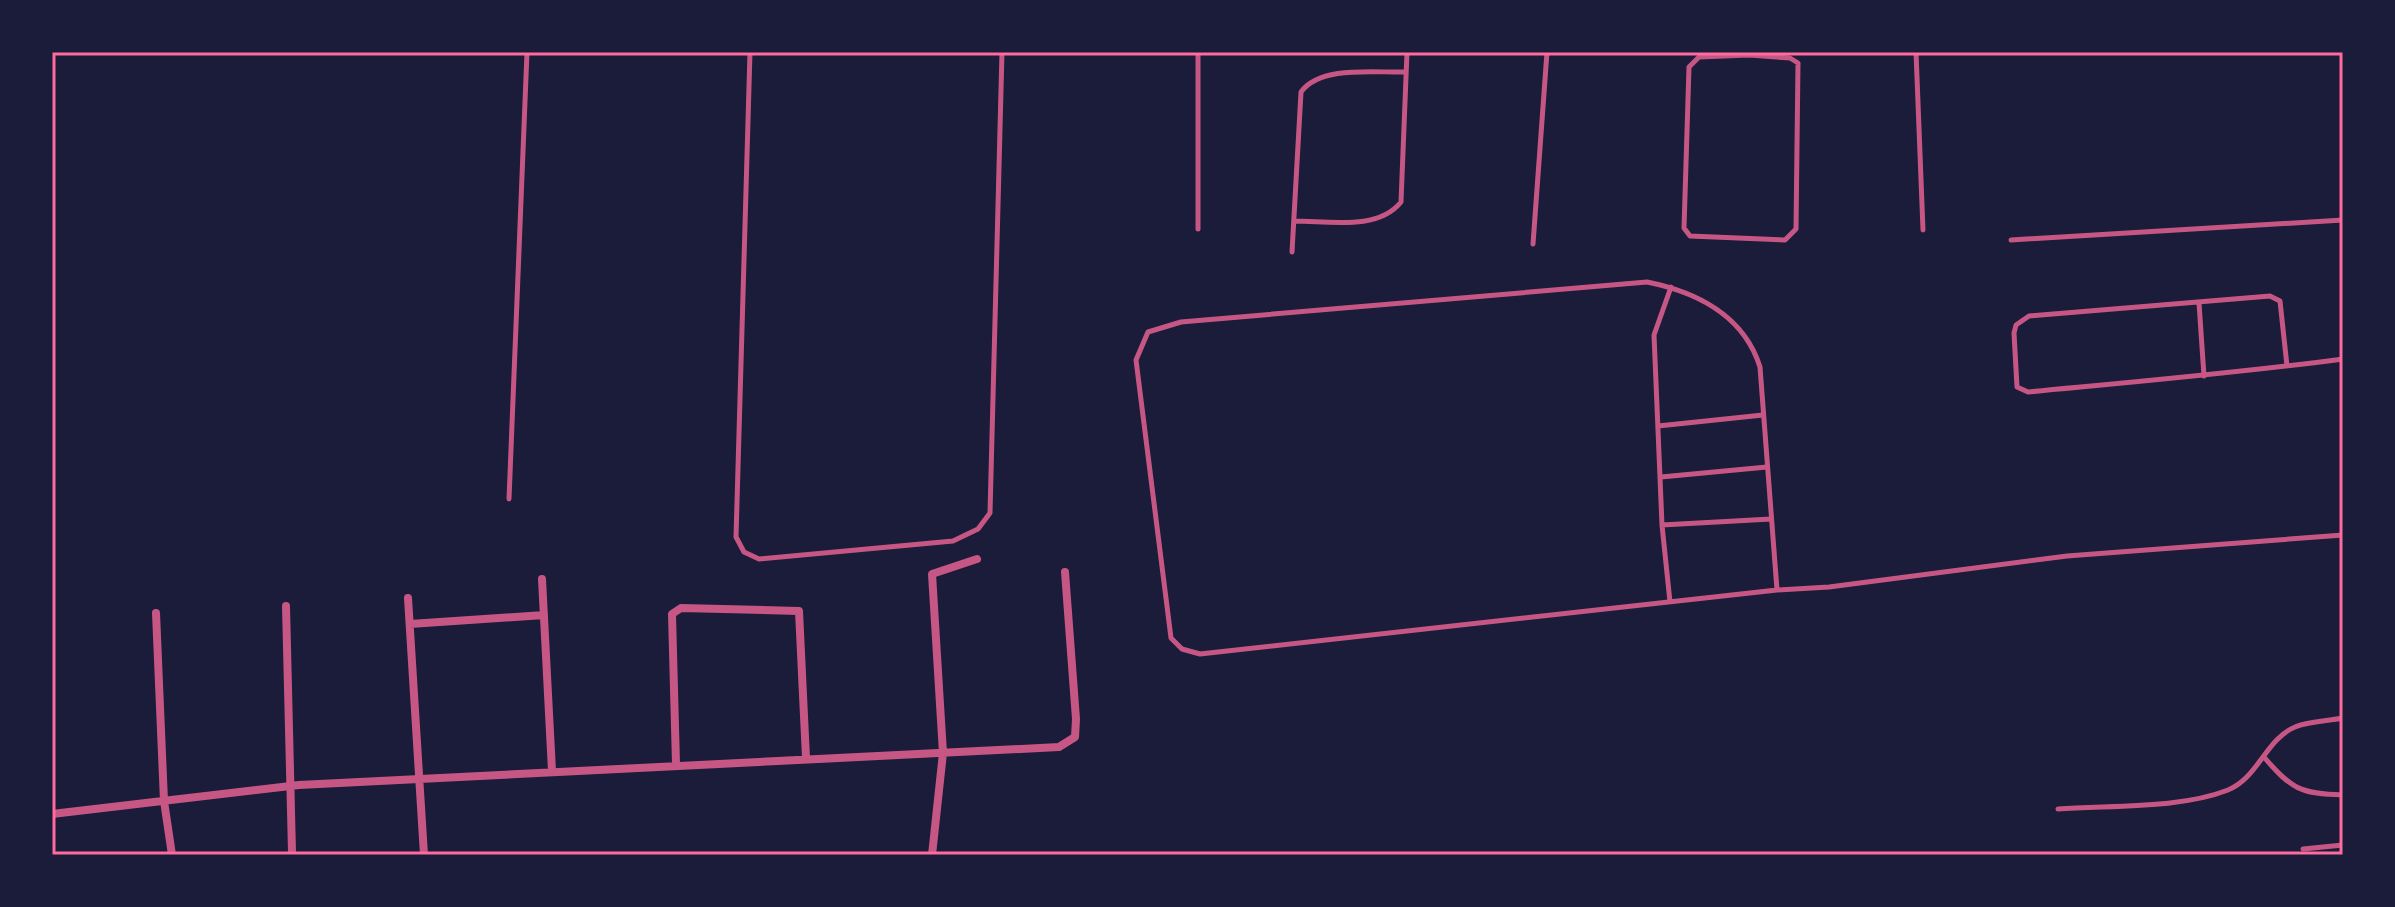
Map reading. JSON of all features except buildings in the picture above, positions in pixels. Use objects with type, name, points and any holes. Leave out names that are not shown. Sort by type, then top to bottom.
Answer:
[{"type":"street","points":[[932,855],[943,753],[932,574],[977,559]]},
{"type":"street","points":[[52,814],[291,785],[1059,747],[1075,737],[1076,719],[1065,572]]},
{"type":"street","points":[[542,579],[552,771]]},
{"type":"street","points":[[408,598],[424,855]]},
{"type":"street","points":[[286,606],[292,852]]},
{"type":"street","points":[[676,764],[672,614],[681,608],[799,611],[806,758]]},
{"type":"street","points":[[156,613],[164,801],[172,855]]},
{"type":"street","points":[[410,624],[544,615]]},
{"type":"lane","points":[[509,499],[527,52]]},
{"type":"lane","points":[[750,52],[736,537],[744,552],[759,559],[953,541],[978,529],[990,513],[1002,52]]},
{"type":"lane","points":[[1198,52],[1198,229]]},
{"type":"lane","points":[[1294,221],[1376,221],[1391,215],[1401,202],[1407,52]]},
{"type":"lane","points":[[1533,244],[1547,52]]},
{"type":"lane","points":[[1916,52],[1923,230]]},
{"type":"lane","points":[[1749,53],[1790,58],[1798,63],[1796,229],[1785,240],[1690,236],[1684,228],[1689,67],[1699,57],[1749,53]]},
{"type":"lane","points":[[1292,252],[1301,92],[1310,80],[1329,75],[1406,72]]},
{"type":"lane","points":[[2011,240],[2343,220]]},
{"type":"lane","points":[[1777,590],[1760,367],[1754,348],[1712,304],[1671,287],[1647,282],[1181,322],[1148,332],[1136,360],[1171,638],[1182,649],[1200,654],[1777,590],[1829,587],[2067,556],[2343,535]]},
{"type":"lane","points":[[1670,602],[1662,525],[1654,335],[1671,287]]},
{"type":"lane","points":[[2287,366],[2282,313],[2276,297],[2029,316],[2016,325],[2014,333],[2017,387],[2028,392],[2204,376],[2287,366],[2343,359]]},
{"type":"lane","points":[[2199,303],[2204,376]]},
{"type":"lane","points":[[1658,426],[1763,415]]},
{"type":"lane","points":[[1661,477],[1767,467]]},
{"type":"lane","points":[[1662,525],[1771,519]]},
{"type":"lane","points":[[2058,809],[2198,799],[2232,789],[2294,727],[2343,718]]},
{"type":"lane","points":[[2264,757],[2284,780],[2307,794],[2343,795]]},
{"type":"lane","points":[[2303,849],[2343,845]]}]
